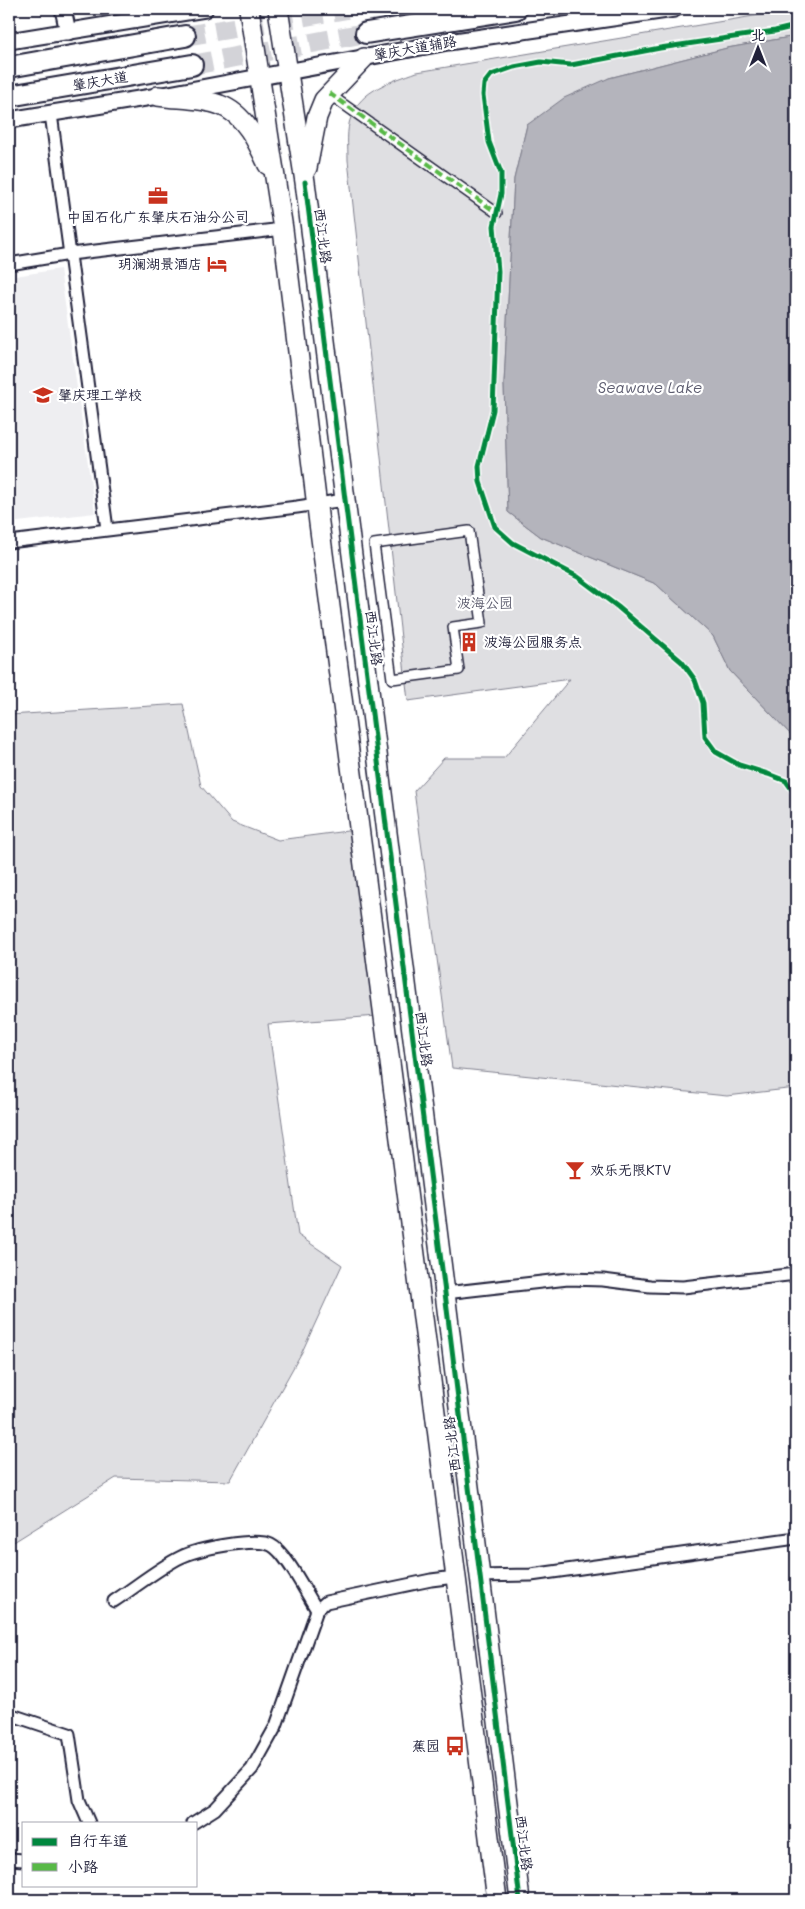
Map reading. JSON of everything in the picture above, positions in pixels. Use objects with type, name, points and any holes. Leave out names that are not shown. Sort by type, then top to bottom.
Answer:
[{"type":"highway","points":[[366,33],[516,9]]},
{"type":"highway","points":[[9,67],[185,36]]},
{"type":"highway","name":"肇庆大道","points":[[9,96],[192,65]]},
{"type":"main road","name":"西江北路","points":[[249,9],[283,229],[497,1900]]},
{"type":"main road","name":"西江北路","points":[[278,9],[305,182],[446,1293],[520,1900]]},
{"type":"main road","points":[[158,96],[221,105],[249,128],[277,186],[305,182],[317,116],[329,93],[364,58]]},
{"type":"main road","points":[[407,1192],[432,1188]]},
{"type":"street","points":[[63,9],[68,32]]},
{"type":"street","points":[[9,41],[205,9]]},
{"type":"street","name":"肇庆大道辅路","points":[[9,120],[260,78],[448,42],[674,9]]},
{"type":"street","points":[[329,93],[497,213]]},
{"type":"street","points":[[51,114],[107,529]]},
{"type":"street","points":[[9,264],[70,254],[283,229]]},
{"type":"street","points":[[9,542],[344,500]]},
{"type":"street","points":[[470,531],[482,623],[453,627],[459,670],[392,679],[374,544],[470,531]]},
{"type":"street","points":[[446,1293],[568,1278],[683,1288],[796,1274]]},
{"type":"street","points":[[479,1576],[531,1575],[796,1538]]},
{"type":"street","points":[[114,1601],[182,1556],[221,1546],[255,1541],[271,1545],[282,1555],[317,1610]]},
{"type":"street","points":[[195,1822],[215,1809],[252,1769],[276,1726],[317,1610],[326,1602],[431,1580],[455,1577]]},
{"type":"street","points":[[9,1714],[69,1734],[79,1800],[88,1822]]},
{"type":"street","points":[[9,1859],[22,1860]]},
{"type":"shaded area","name":"肇庆理工学校","points":[[60,269],[95,513],[9,523],[9,277]]},
{"type":"green space","name":"波海公园","points":[[796,9],[796,36],[727,48],[609,78],[527,125],[514,179],[504,384],[508,512],[541,537],[656,584],[713,636],[730,671],[796,740],[796,1088],[727,1096],[452,1068],[414,791],[444,758],[504,758],[570,679],[408,701],[348,160],[349,122],[356,107],[370,93],[379,87],[417,72]]},
{"type":"green space","points":[[183,704],[201,786],[232,822],[278,840],[355,830],[378,1016],[268,1024],[298,1235],[342,1265],[302,1352],[230,1481],[116,1478],[9,1545],[9,715]]},
{"type":"water","name":"Seawave Lake","points":[[796,36],[796,740],[730,671],[713,636],[656,584],[541,537],[508,512],[504,384],[514,179],[527,125],[564,98],[609,78],[727,48]]},
{"type":"tunnel","points":[[185,36],[347,9]]},
{"type":"tunnel","points":[[192,65],[366,33]]},
{"type":"marked path","points":[[329,93],[497,213]]},
{"type":"cycle path","points":[[796,26],[775,31],[660,48],[571,65],[541,62],[514,67],[491,75],[484,84],[483,95],[489,142],[501,173],[501,194],[494,226],[498,271],[493,410],[479,466],[480,482],[495,527],[513,543],[578,577],[618,607],[682,662],[695,680],[703,703],[705,737],[716,752],[739,765],[786,781],[796,795]]},
{"type":"cycle path","points":[[305,182],[520,1900]]},
{"type":"place","name":"中国石化广东肇庆石油分公司","points":[[158,196]]},
{"type":"place","name":"玥澜湖景酒店","points":[[217,264]]},
{"type":"place","name":"肇庆理工学校","points":[[43,395]]},
{"type":"place","name":"波海公园服务点","points":[[469,642]]},
{"type":"place","name":"欢乐无限KTV","points":[[575,1170]]},
{"type":"place","name":"蕉园","points":[[455,1746]]}]
